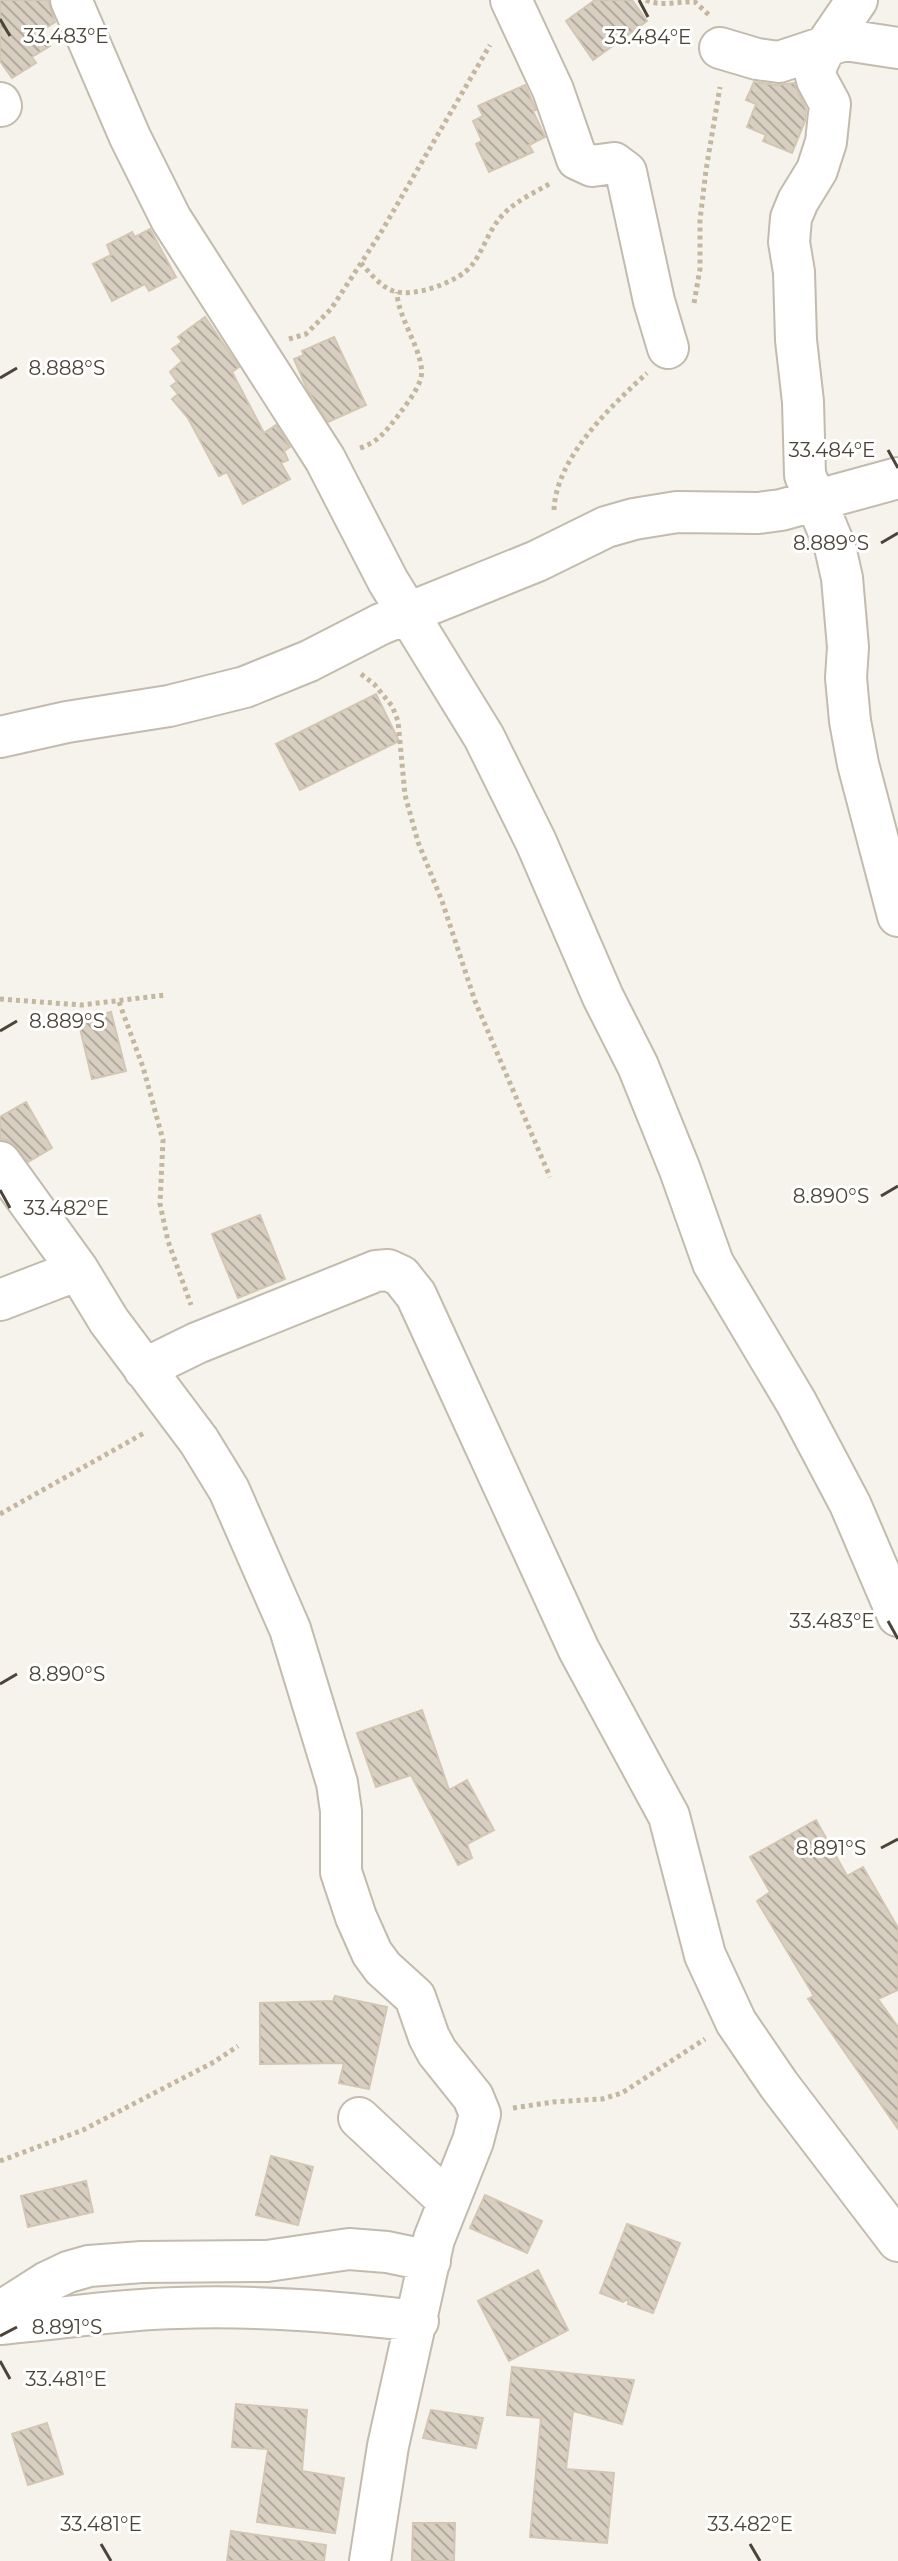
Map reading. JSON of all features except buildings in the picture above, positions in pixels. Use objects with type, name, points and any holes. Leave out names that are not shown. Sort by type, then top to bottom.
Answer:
[{"type":"street","points":[[71,0],[152,183],[195,259],[325,459],[388,581],[484,737],[530,829],[603,997],[638,1066],[713,1263],[796,1402],[836,1478],[898,1616]]},
{"type":"street","points":[[511,0],[553,90],[577,159],[592,166],[614,163],[626,172],[654,301],[668,348]]},
{"type":"street","points":[[857,0],[827,44],[815,72],[830,104],[826,142],[817,170],[791,218],[789,242],[794,272],[805,475],[835,547],[842,578],[850,721],[858,764],[898,916]]},
{"type":"street","points":[[720,48],[779,62],[845,40],[862,40],[898,48]]},
{"type":"street","points":[[0,737],[67,722],[169,706],[245,687],[408,613],[505,576],[606,527],[677,512],[758,513],[815,502],[898,478]]},
{"type":"street","points":[[0,1162],[78,1270],[109,1321],[211,1459],[229,1490],[290,1629],[337,1783],[341,1811],[341,1872],[372,1953],[383,1968],[415,1997],[437,2052],[473,2097],[480,2114],[430,2261],[388,2446],[370,2561]]},
{"type":"street","points":[[0,1300],[78,1270]]},
{"type":"street","points":[[144,1369],[205,1340],[376,1271],[388,1270],[401,1276],[416,1295],[579,1650],[669,1816],[705,1955],[736,2022],[779,2085],[898,2241]]},
{"type":"street","points":[[359,2118],[448,2201]]},
{"type":"street","points":[[0,2312],[47,2282],[89,2266],[142,2262],[267,2261],[349,2249],[387,2252],[430,2261]]},
{"type":"street","points":[[0,2324],[174,2308],[248,2307],[316,2310],[418,2321]]},
{"type":"path","points":[[254,346],[306,334],[331,309],[456,107],[494,38]]},
{"type":"path","points":[[361,263],[385,287],[397,292],[414,292],[462,276],[474,263],[501,216],[585,162]]},
{"type":"path","points":[[325,459],[372,444],[381,438],[407,405],[421,379],[419,358],[401,316],[397,292]]},
{"type":"path","points":[[327,652],[374,684],[392,706],[398,721],[405,795],[418,842],[442,901],[475,1001],[550,1177]]},
{"type":"path","points":[[0,999],[56,1005],[119,1002],[166,995]]},
{"type":"path","points":[[119,1002],[143,1067],[163,1140],[160,1204],[168,1241],[205,1340]]},
{"type":"path","points":[[0,1514],[178,1414]]},
{"type":"path","points":[[480,2114],[553,2102],[602,2099],[622,2093],[644,2081],[676,2056],[736,2022]]},
{"type":"path","points":[[0,2161],[83,2130],[214,2062],[238,2046]]}]
